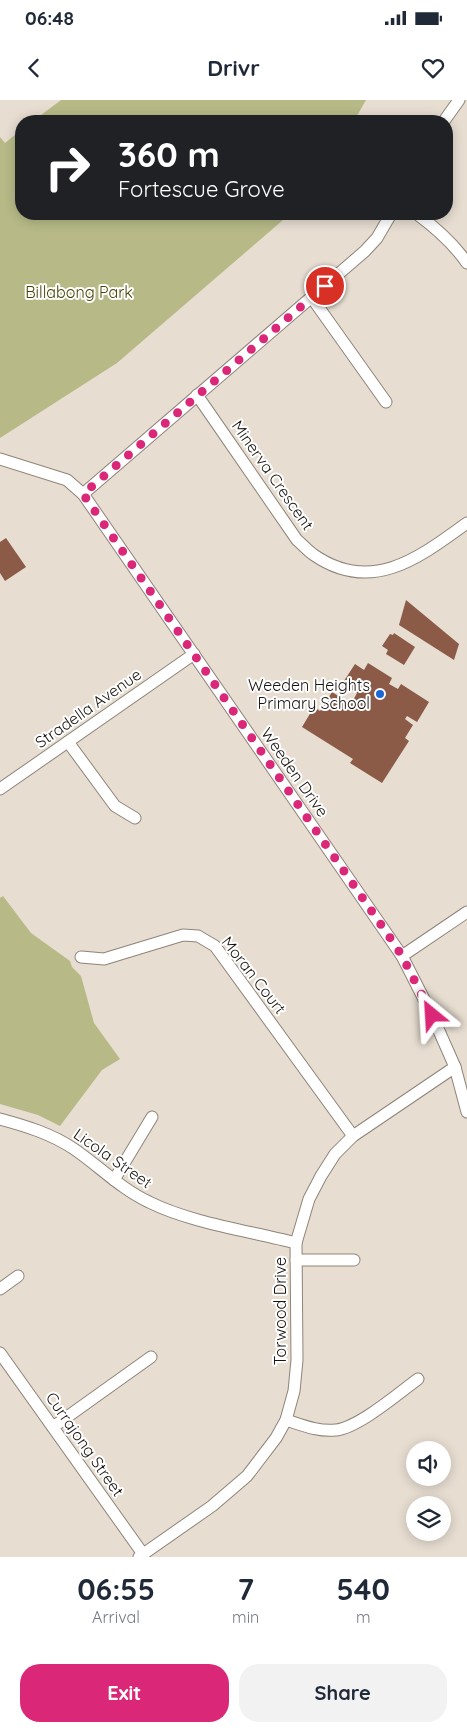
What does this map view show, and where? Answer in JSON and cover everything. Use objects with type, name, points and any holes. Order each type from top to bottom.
[{"type":"street","points":[[448,115],[459,100]]},
{"type":"street","points":[[83,494],[366,251],[377,238],[388,220]]},
{"type":"street","points":[[426,220],[458,249],[467,263]]},
{"type":"street","points":[[312,298],[386,402]]},
{"type":"street","name":"Minerva Crescent","points":[[197,395],[297,540],[314,555],[335,566],[350,571],[371,573],[405,564],[429,550],[467,523]]},
{"type":"street","name":"Weeden Drive","points":[[0,459],[67,480],[83,494],[402,956],[432,1015],[454,1067],[467,1112]]},
{"type":"street","name":"Stradella Avenue","points":[[0,789],[194,654]]},
{"type":"street","points":[[68,742],[115,806],[135,818]]},
{"type":"street","points":[[402,956],[467,912]]},
{"type":"street","name":"Moran Court","points":[[81,957],[104,959],[183,935],[198,936],[215,946],[353,1136]]},
{"type":"street","name":"Torwood Drive","points":[[141,1556],[212,1506],[247,1476],[276,1438],[286,1420],[294,1391],[297,1360],[296,1242],[309,1199],[335,1154],[353,1136],[454,1067]]},
{"type":"street","points":[[114,1180],[152,1117]]},
{"type":"street","name":"Licola Street","points":[[0,1119],[49,1135],[73,1148],[114,1180],[149,1202],[181,1215],[296,1242]]},
{"type":"street","points":[[296,1260],[354,1260]]},
{"type":"street","points":[[0,1289],[18,1276]]},
{"type":"street","name":"Currajong Street","points":[[0,1353],[141,1556]]},
{"type":"street","points":[[53,1427],[151,1357]]},
{"type":"street","points":[[286,1420],[313,1429],[337,1430],[356,1423],[418,1379]]},
{"type":"green space","points":[[61,100],[366,100],[357,115],[41,115]]},
{"type":"green space","name":"Billabong Park","points":[[15,135],[15,220],[283,220],[117,363],[0,438],[0,137],[5,143]]},
{"type":"green space","points":[[3,896],[31,933],[70,961],[72,967],[81,976],[94,1023],[120,1059],[102,1070],[60,1126],[38,1115],[0,1104],[0,898]]},
{"type":"building","points":[[6,538],[26,567],[5,581],[0,573],[0,542]]},
{"type":"building","points":[[406,600],[459,644],[454,660],[399,625]]},
{"type":"building","points":[[394,633],[415,647],[404,665],[386,654],[388,650],[382,646],[390,634],[393,635]]},
{"type":"building","points":[[368,663],[392,678],[389,684],[398,689],[401,684],[429,702],[417,722],[407,716],[405,719],[413,725],[405,738],[409,741],[382,783],[350,763],[353,759],[302,727],[314,707],[320,711],[332,692],[351,704],[357,693],[342,684],[355,664],[364,670]]},
{"type":"place","name":"Weeden Heights Primary School","points":[[380,694]]},
{"type":"route","points":[[325,286],[83,494],[393,942],[432,1015]]}]
